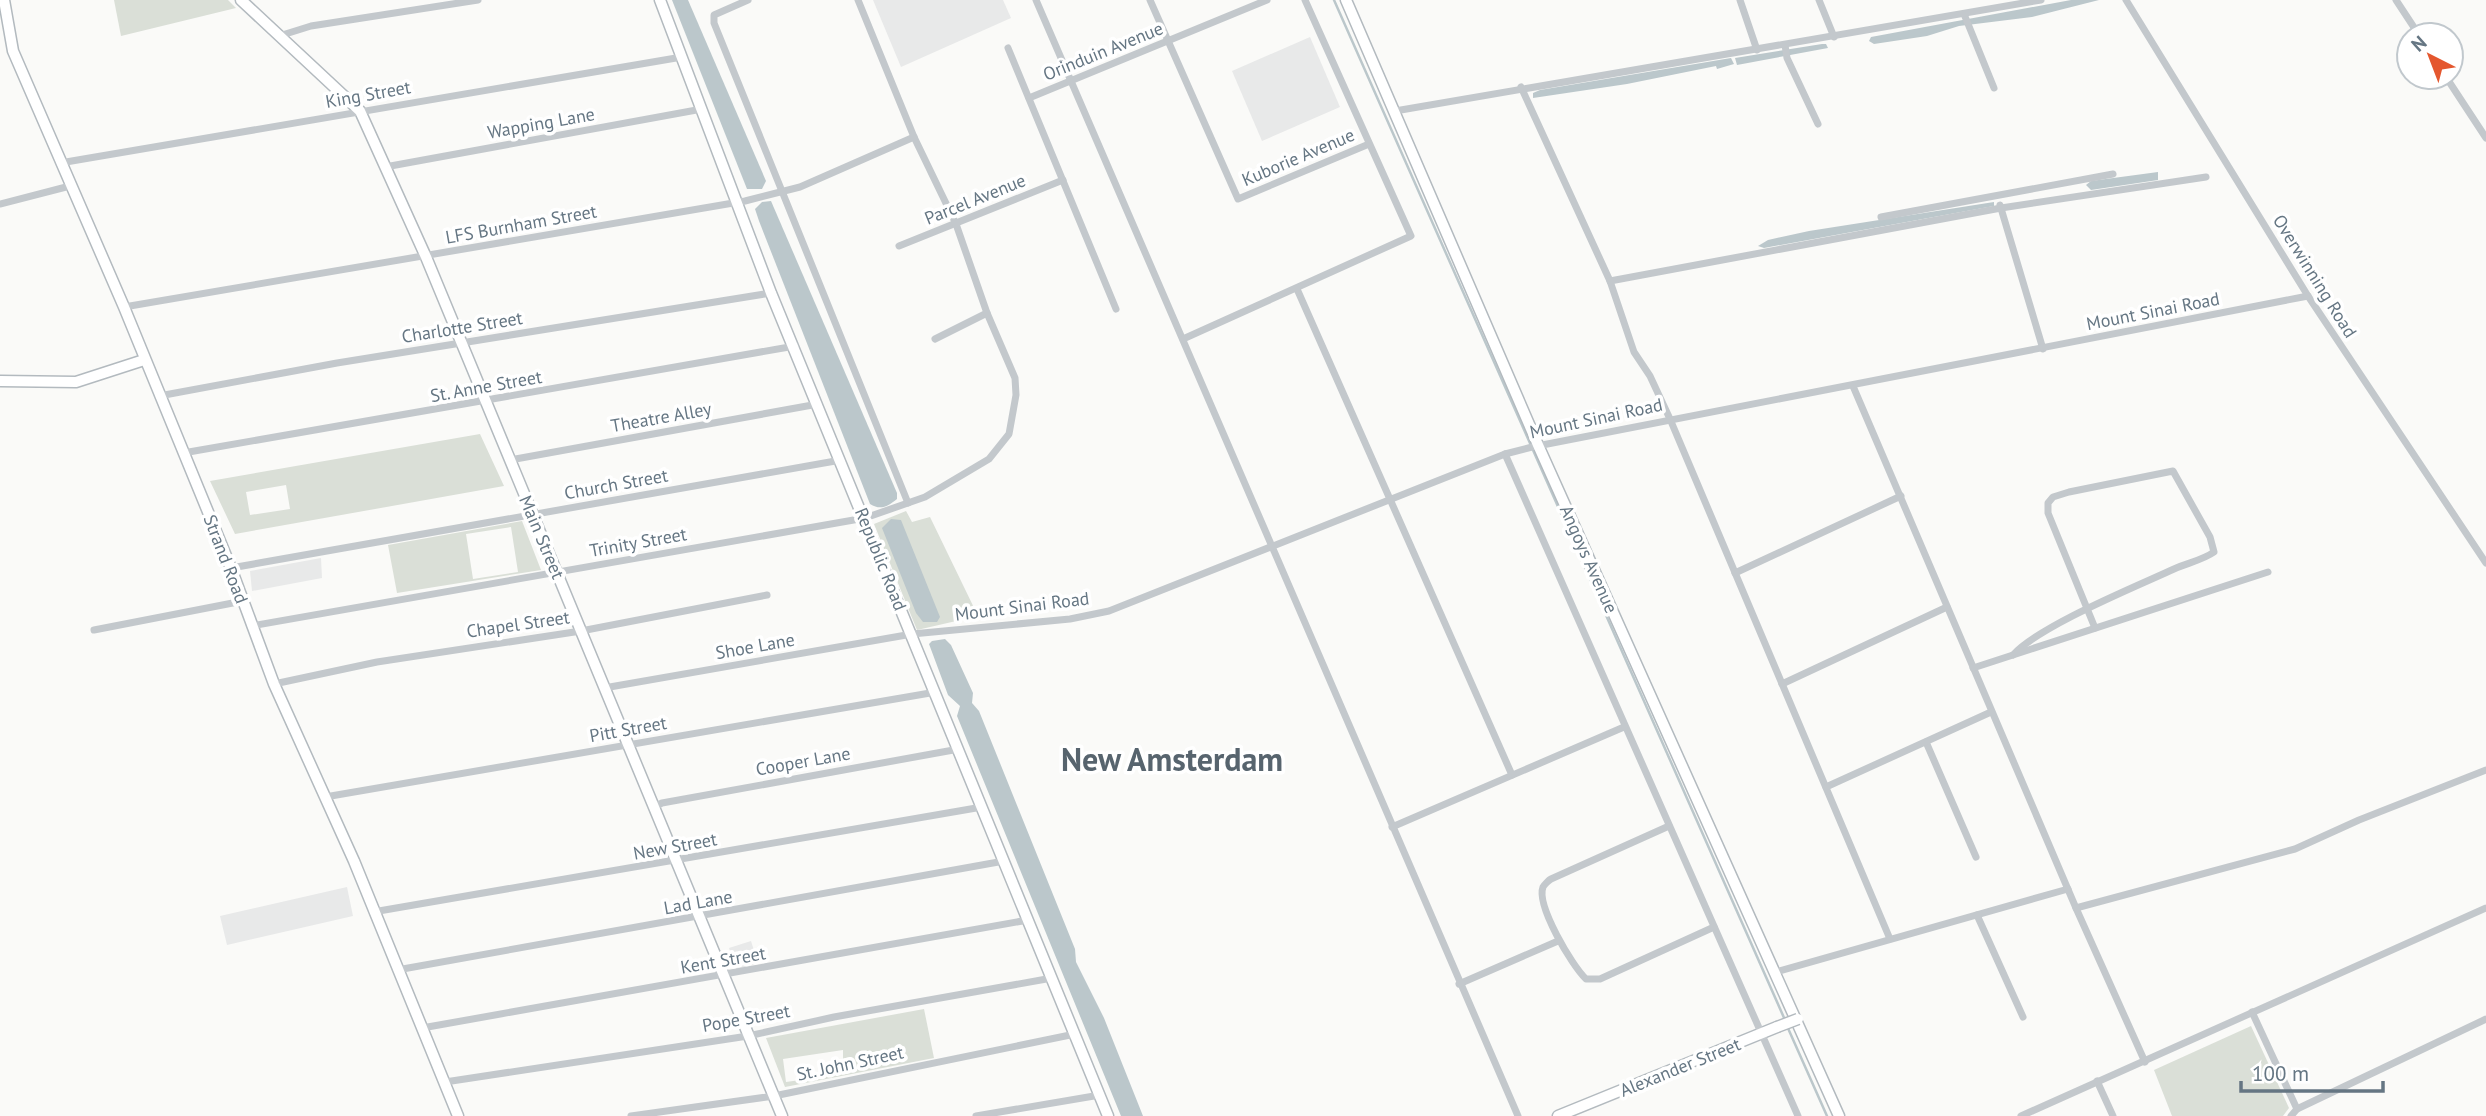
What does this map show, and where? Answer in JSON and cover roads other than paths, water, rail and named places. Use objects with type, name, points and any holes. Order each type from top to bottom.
[{"type":"street","name":"Strand Road","points":[[4,0],[13,51],[124,307],[231,568],[274,684],[354,861],[458,1116]]},
{"type":"street","name":"Main Street","points":[[241,0],[360,111],[426,257],[782,1116]]},
{"type":"street","points":[[279,36],[311,26],[478,0]]},
{"type":"street","name":"Republic Road","points":[[660,0],[771,293],[1108,1116]]},
{"type":"street","points":[[748,0],[714,15],[714,23],[780,192],[908,503]]},
{"type":"street","name":"Trinity Street","points":[[251,626],[865,518],[953,483],[989,459],[1009,434],[1014,417],[1015,378],[988,313],[956,223],[914,137],[858,0]]},
{"type":"street","points":[[1036,0],[1518,1116]]},
{"type":"street","points":[[1150,0],[1169,42]]},
{"type":"street","name":"Orinduin Avenue","points":[[1029,99],[1267,0]]},
{"type":"street","points":[[1183,339],[1411,236],[1305,0]]},
{"type":"street","name":"Angoys Avenue","points":[[1346,0],[1535,446],[1776,972],[1839,1116]]},
{"type":"street","points":[[1740,0],[1757,50]]},
{"type":"street","points":[[1819,0],[1834,37]]},
{"type":"street","points":[[1395,111],[1521,87],[1785,47],[2041,0]]},
{"type":"street","name":"Overwinning Road","points":[[2126,0],[2308,296],[2486,563]]},
{"type":"street","points":[[2396,0],[2409,21]]},
{"type":"street","points":[[1964,14],[1994,88]]},
{"type":"street","name":"Kuborie Avenue","points":[[1169,42],[1238,199],[1369,144]]},
{"type":"street","points":[[1785,47],[1787,58],[1818,124]]},
{"type":"street","points":[[1008,48],[1116,309]]},
{"type":"street","name":"King Street","points":[[60,163],[682,57]]},
{"type":"street","points":[[1521,87],[1610,281],[1634,352],[1650,376],[1670,419],[1890,939]]},
{"type":"street","points":[[2455,91],[2486,138]]},
{"type":"street","name":"Wapping Lane","points":[[385,167],[702,109]]},
{"type":"street","name":"LFS Burnham Street","points":[[124,307],[426,257],[780,192],[914,137]]},
{"type":"street","points":[[1881,217],[2113,174]]},
{"type":"street","points":[[1610,281],[2001,208],[2206,177]]},
{"type":"street","name":"Parcel Avenue","points":[[899,246],[1063,180]]},
{"type":"street","points":[[0,204],[70,187]]},
{"type":"street","points":[[1998,196],[2042,349]]},
{"type":"street","points":[[1297,289],[1512,775]]},
{"type":"street","name":"Charlotte Street","points":[[159,396],[771,293]]},
{"type":"street","name":"Mount Sinai Road","points":[[912,634],[1070,619],[1109,611],[1505,454],[1535,446],[2308,296]]},
{"type":"street","points":[[935,339],[988,313]]},
{"type":"street","name":"St. Anne Street","points":[[183,453],[486,403],[794,346]]},
{"type":"street","points":[[0,381],[76,382],[144,360]]},
{"type":"street","points":[[1853,386],[2076,908],[2145,1062]]},
{"type":"street","name":"Theatre Alley","points":[[510,460],[818,404]]},
{"type":"street","points":[[1505,454],[1624,727],[1763,1033],[1797,1116]]},
{"type":"street","name":"Church Street","points":[[231,568],[841,460]]},
{"type":"street","points":[[2014,654],[2025,642],[2088,611],[2214,552],[2210,537],[2173,471],[2070,492],[2053,497],[2048,503],[2048,513],[2088,611],[2095,628]]},
{"type":"street","points":[[1735,573],[1900,496]]},
{"type":"street","points":[[1973,668],[2268,572]]},
{"type":"street","name":"Chapel Street","points":[[274,684],[382,661],[580,631],[766,595]]},
{"type":"street","points":[[94,630],[243,601]]},
{"type":"street","points":[[1782,684],[1947,607]]},
{"type":"street","name":"Shoe Lane","points":[[604,688],[912,634]]},
{"type":"street","name":"Pitt Street","points":[[325,797],[936,692]]},
{"type":"street","points":[[1826,787],[1992,712]]},
{"type":"street","points":[[1392,827],[1624,727]]},
{"type":"street","points":[[1926,742],[1976,857]]},
{"type":"street","name":"Cooper Lane","points":[[654,807],[663,803],[959,749]]},
{"type":"street","points":[[2076,908],[2295,849],[2486,770]]},
{"type":"street","name":"New Street","points":[[373,912],[677,862],[982,807]]},
{"type":"street","points":[[1669,826],[1551,879],[1543,886],[1542,894],[1559,941],[1577,970],[1586,979],[1600,979],[1714,927]]},
{"type":"street","name":"Lad Lane","points":[[397,970],[700,918],[1004,861]]},
{"type":"street","points":[[1776,972],[2068,889]]},
{"type":"street","points":[[2021,1116],[2486,908]]},
{"type":"street","points":[[1977,915],[2023,1017]]},
{"type":"street","name":"Kent Street","points":[[422,1028],[1028,920]]},
{"type":"street","points":[[1459,984],[1559,941]]},
{"type":"street","name":"Pope Street","points":[[445,1082],[748,1036],[834,1017],[1052,978]]},
{"type":"street","points":[[2252,1012],[2297,1109]]},
{"type":"street","points":[[2291,1116],[2297,1109],[2486,1019]]},
{"type":"street","name":"Alexander Street","points":[[1558,1116],[1796,1021]]},
{"type":"street","name":"St. John Street","points":[[631,1116],[774,1096],[1075,1034]]},
{"type":"street","points":[[2097,1081],[2113,1116]]},
{"type":"street","points":[[976,1116],[1100,1094]]},
{"type":"waterway","points":[[1334,0],[1785,1020]]},
{"type":"waterway","points":[[1787,1026],[1827,1116]]},
{"type":"district","name":"New Amsterdam","points":[[1172,759]]}]
